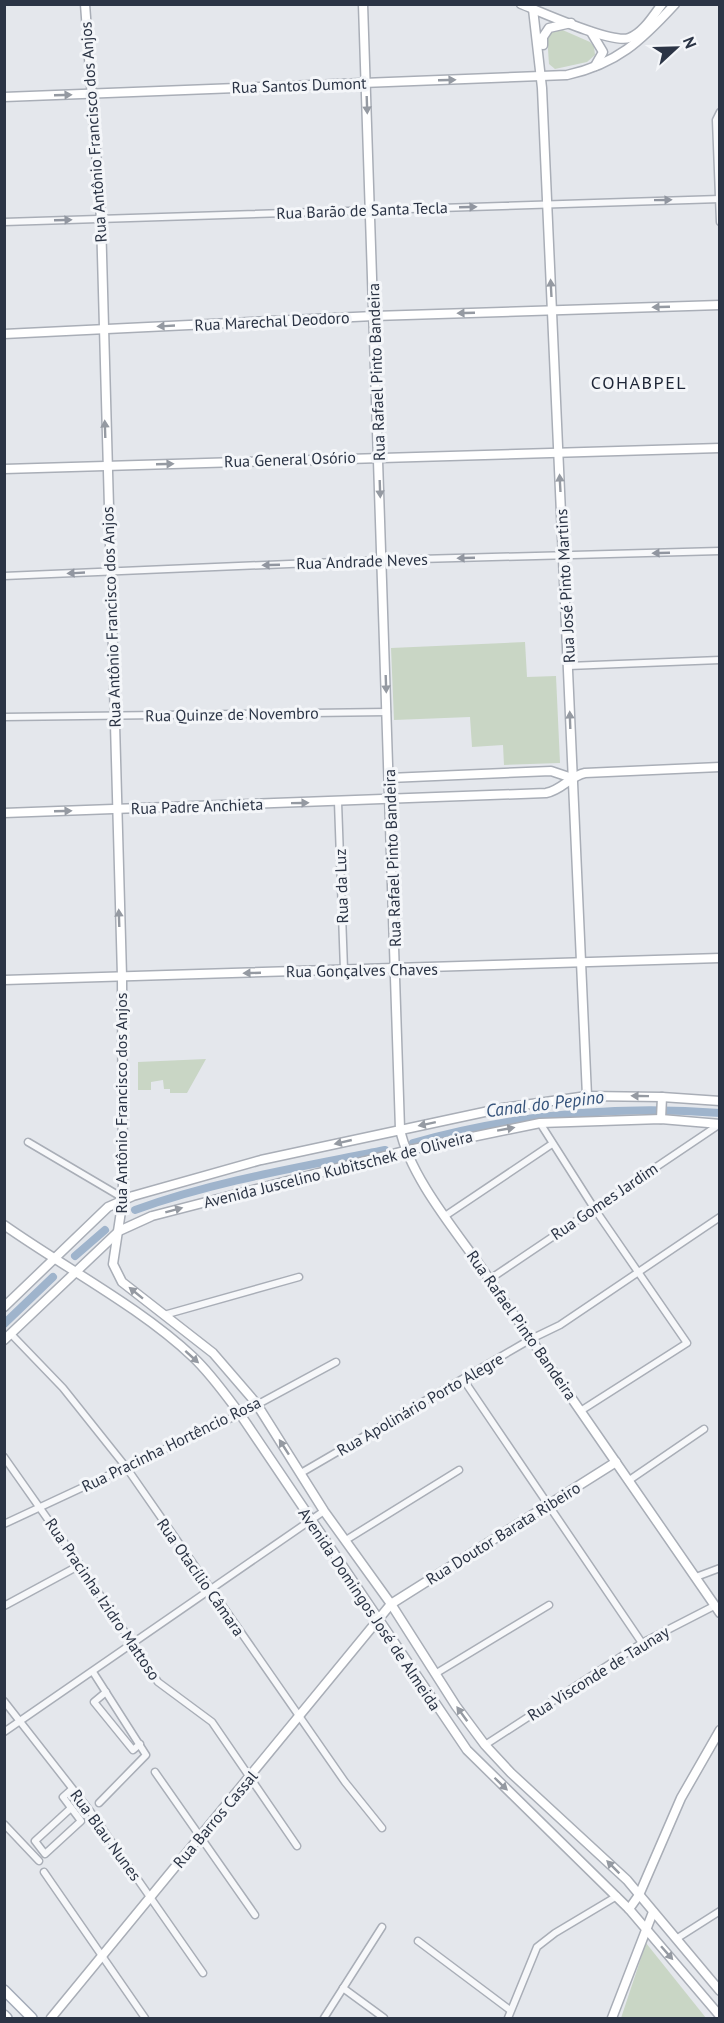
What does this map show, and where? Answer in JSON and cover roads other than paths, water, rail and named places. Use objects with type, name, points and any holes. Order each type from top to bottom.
[{"type":"main road","points":[[4,1990],[32,2019]]},
{"type":"street","name":"Rua Antônio Francisco dos Anjos","points":[[85,4],[101,219],[102,329],[122,976],[123,1198],[119,1230]]},
{"type":"street","name":"Rua Rafael Pinto Bandeira","points":[[363,4],[400,1129],[404,1151],[445,1216],[582,1410],[717,1610]]},
{"type":"street","points":[[521,4],[591,32],[621,39],[628,38],[645,26],[662,4]]},
{"type":"street","name":"Rua Santos Dumont","points":[[4,97],[554,76],[593,69],[628,51],[675,4]]},
{"type":"street","name":"Rua José Pinto Martins","points":[[533,9],[542,76],[588,1096]]},
{"type":"street","points":[[542,88],[554,76],[543,63],[543,37],[549,28],[573,23]]},
{"type":"street","points":[[591,32],[603,52],[593,69]]},
{"type":"street","points":[[720,111],[716,120],[720,222]]},
{"type":"street","name":"Rua Barão de Santa Tecla","points":[[4,222],[719,199]]},
{"type":"street","name":"Rua Marechal Deodoro","points":[[4,334],[374,316],[720,305]]},
{"type":"street","name":"Rua General Osório","points":[[4,469],[378,456],[720,448]]},
{"type":"street","name":"Rua Andrade Neves","points":[[4,576],[383,560],[720,551]]},
{"type":"street","points":[[568,666],[720,660]]},
{"type":"street","name":"Rua Quinze de Novembro","points":[[4,717],[387,712]]},
{"type":"street","points":[[552,792],[564,786],[572,778],[585,773],[720,767]]},
{"type":"street","points":[[389,778],[551,771],[572,778]]},
{"type":"street","points":[[551,771],[558,783],[552,792]]},
{"type":"street","name":"Rua Padre Anchieta","points":[[4,813],[552,792]]},
{"type":"street","name":"Rua da Luz","points":[[338,802],[344,970]]},
{"type":"street","name":"Rua Gonçalves Chaves","points":[[4,980],[395,970],[720,958]]},
{"type":"street","name":"Avenida Juscelino Kubitschek de Oliveira","points":[[4,1307],[108,1207],[123,1198],[261,1160],[503,1108],[588,1096],[720,1101]]},
{"type":"street","points":[[661,1117],[662,1099]]},
{"type":"street","name":"Avenida Juscelino Kubitschek de Oliveira","points":[[8,1337],[77,1274],[119,1230],[152,1215],[404,1151],[540,1123],[661,1117],[720,1124]]},
{"type":"street","points":[[540,1123],[594,1208],[687,1342],[582,1410]]},
{"type":"street","name":"Rua Gomes Jardim","points":[[490,1279],[720,1124]]},
{"type":"street","points":[[28,1142],[108,1192],[123,1198]]},
{"type":"street","points":[[445,1216],[552,1144]]},
{"type":"street","name":"Rua Apolinário Porto Alegre","points":[[301,1473],[531,1339],[560,1325],[720,1217]]},
{"type":"street","name":"Avenida Domingos José de Almeida","points":[[4,1225],[154,1326],[192,1356],[212,1377],[240,1414],[466,1750],[629,1909],[720,2016]]},
{"type":"street","name":"Avenida Domingos José de Almeida","points":[[119,1230],[113,1264],[122,1282],[213,1353],[256,1403],[324,1510],[391,1604],[435,1674],[485,1745],[511,1773],[594,1848],[639,1895],[720,1991]]},
{"type":"street","points":[[164,1315],[299,1277]]},
{"type":"street","name":"Rua Otacílio Câmara","points":[[8,1337],[63,1388],[126,1467],[358,1801],[382,1828]]},
{"type":"street","name":"Rua Pracinha Hortêncio Rosa","points":[[4,1524],[240,1414],[256,1403],[336,1362]]},
{"type":"street","points":[[463,1379],[642,1643]]},
{"type":"street","points":[[628,1481],[704,1429]]},
{"type":"street","name":"Rua Pracinha Izidro Mattoso","points":[[4,1457],[158,1682],[212,1722],[297,1846]]},
{"type":"street","name":"Rua Doutor Barata Ribeiro","points":[[391,1604],[616,1462]]},
{"type":"street","points":[[346,1540],[459,1470]]},
{"type":"street","points":[[4,1732],[324,1510]]},
{"type":"street","points":[[4,1606],[80,1565]]},
{"type":"street","points":[[696,1577],[720,1568]]},
{"type":"street","name":"Rua Barros Cassal","points":[[51,2019],[101,1955],[391,1604]]},
{"type":"street","points":[[435,1674],[549,1605]]},
{"type":"street","name":"Rua Visconde de Taunay","points":[[485,1745],[642,1643],[717,1610]]},
{"type":"street","points":[[93,1671],[147,1755],[99,1803]]},
{"type":"street","points":[[105,1692],[94,1702],[133,1750],[140,1744]]},
{"type":"street","name":"Rua Blau Nunes","points":[[4,1701],[72,1789],[203,1973]]},
{"type":"street","points":[[629,1909],[639,1895],[681,1798],[720,1730]]},
{"type":"street","points":[[155,1772],[255,1915]]},
{"type":"street","points":[[71,1808],[35,1841],[45,1854],[81,1821],[63,1797],[72,1789]]},
{"type":"street","points":[[4,1824],[39,1861]]},
{"type":"street","points":[[44,1872],[145,2019]]},
{"type":"street","points":[[507,2019],[537,1947],[555,1933],[616,1896]]},
{"type":"street","points":[[676,1938],[720,1911]]},
{"type":"street","points":[[612,2019],[653,1912]]},
{"type":"street","points":[[324,2019],[382,1927]]},
{"type":"street","points":[[418,1941],[510,2010]]},
{"type":"street","points":[[343,1988],[384,2019]]},
{"type":"waterway","name":"Canal do Pepino","points":[[413,1143],[489,1125],[565,1114],[642,1110],[720,1113]]},
{"type":"waterway","name":"Canal do Pepino","points":[[135,1210],[227,1183],[385,1150]]},
{"type":"waterway","name":"Canal do Pepino","points":[[75,1256],[105,1230]]},
{"type":"waterway","name":"Canal do Pepino","points":[[4,1324],[53,1277]]},
{"type":"district","name":"COHABPEL","points":[[639,383]]}]
